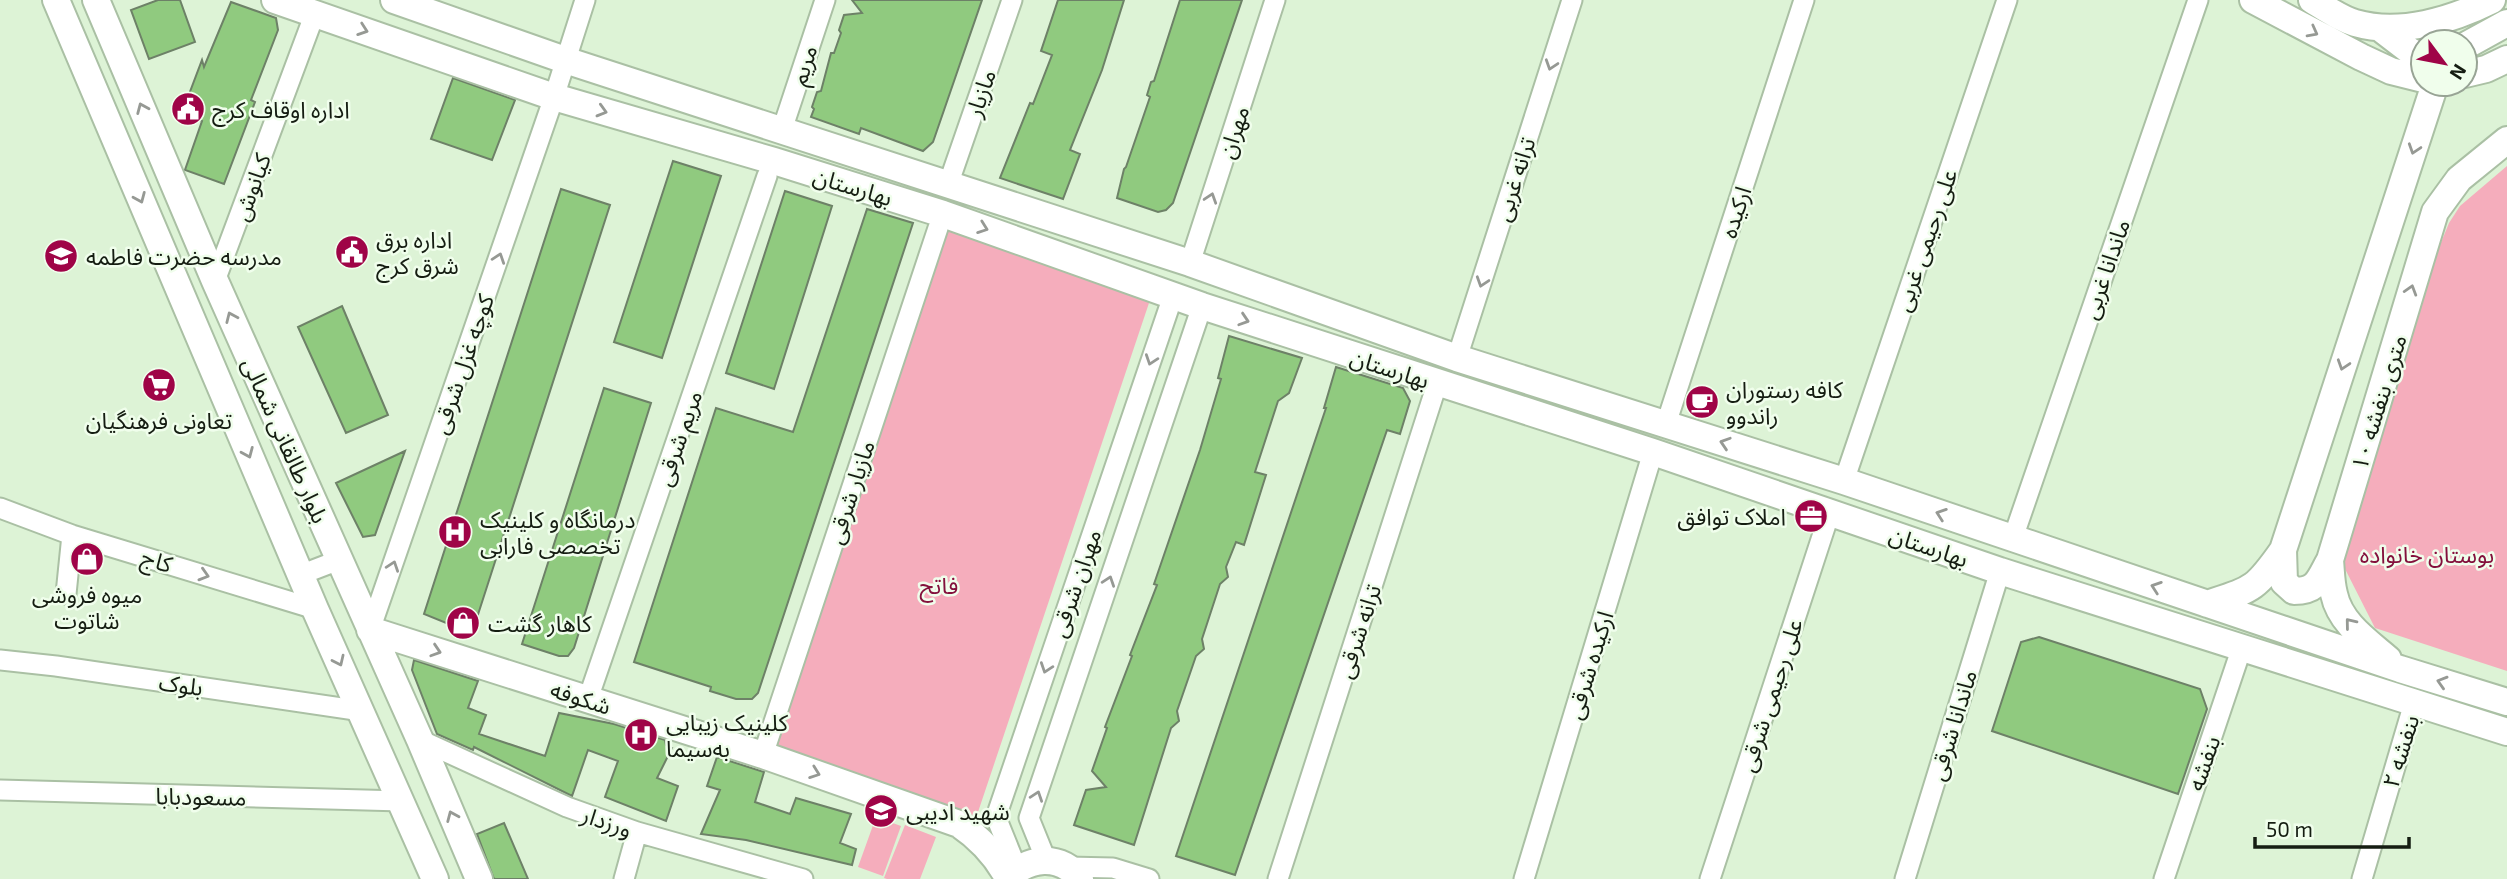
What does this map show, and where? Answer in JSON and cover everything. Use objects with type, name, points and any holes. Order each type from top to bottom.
[{"type":"main road","name":"بلوار طالقانی شمالی","points":[[56,0],[315,610],[435,879]]},
{"type":"main road","name":"بهارستان","points":[[275,0],[554,97],[943,214],[1202,306],[1653,452],[2000,571],[2507,732]]},
{"type":"main road","name":"بهارستان","points":[[394,0],[565,60],[1190,263],[1457,358],[1844,481],[2400,669],[2507,702]]},
{"type":"main road","points":[[2253,0],[2361,58],[2409,76]]},
{"type":"main road","points":[[2312,0],[2353,23],[2380,28],[2400,28],[2468,12],[2492,0]]},
{"type":"main road","name":"بلوار طالقانی شمالی","points":[[100,6],[215,281],[420,740],[479,879]]},
{"type":"main road","points":[[2458,28],[2468,12]]},
{"type":"main road","points":[[2479,38],[2507,23]]},
{"type":"main road","points":[[2380,28],[2409,50]]},
{"type":"main road","points":[[2479,71],[2507,60]]},
{"type":"main road","name":"۱۰ متری بنفشه","points":[[2207,604],[2247,591],[2261,581],[2283,550],[2430,98]]},
{"type":"main road","name":"۱۰ متری بنفشه","points":[[2400,669],[2356,631],[2342,613],[2334,595],[2330,560],[2435,212],[2459,179],[2507,140]]},
{"type":"main road","points":[[2283,550],[2284,582],[2294,591],[2308,591],[2315,586],[2330,560]]},
{"type":"main road","name":"شکوفه","points":[[370,631],[763,755],[959,824],[981,840],[1011,875]]},
{"type":"main road","points":[[1011,875],[1026,864],[1065,869]]},
{"type":"street","name":"کوچه غزل شرقی","points":[[370,631],[585,0]]},
{"type":"street","name":"مریم","points":[[782,130],[825,0]]},
{"type":"street","name":"مازیار","points":[[948,185],[1012,0]]},
{"type":"street","name":"مهران","points":[[1190,263],[1275,0]]},
{"type":"street","name":"ترانه غربی","points":[[1457,358],[1572,0]]},
{"type":"street","name":"ارکیده","points":[[1666,424],[1804,0]]},
{"type":"street","name":"علی رحیمی غربی","points":[[1844,481],[2007,0]]},
{"type":"street","name":"ماندانا غربی","points":[[2013,538],[2198,0]]},
{"type":"street","name":"کیانوش","points":[[215,281],[315,13]]},
{"type":"street","name":"مریم شرقی","points":[[588,699],[767,176]]},
{"type":"street","name":"مازیار شرقی","points":[[763,755],[938,228]]},
{"type":"street","name":"مهران شرقی","points":[[1011,875],[996,817],[1173,296]]},
{"type":"street","name":"مهران شرقی","points":[[1065,869],[1030,818],[1202,306]]},
{"type":"street","name":"ترانه شرقی","points":[[1278,879],[1437,384]]},
{"type":"street","name":"ارکیده شرقی","points":[[1524,879],[1653,452]]},
{"type":"street","name":"کاج","points":[[0,508],[72,535],[315,610]]},
{"type":"street","name":"علی رحیمی شرقی","points":[[1710,879],[1830,512]]},
{"type":"street","points":[[66,594],[72,535]]},
{"type":"street","points":[[300,575],[340,560]]},
{"type":"street","name":"ماندانا شرقی","points":[[1905,879],[2000,571]]},
{"type":"street","name":"بنفشه","points":[[2164,879],[2242,647]]},
{"type":"street","name":"بلوک","points":[[0,660],[362,711]]},
{"type":"street","name":"بنفشه ۲","points":[[2362,879],[2414,703]]},
{"type":"street","name":"ورزدار","points":[[420,740],[567,807],[637,832],[803,879]]},
{"type":"street","name":"مسعودبابا","points":[[0,790],[402,801]]},
{"type":"street","points":[[624,879],[637,832]]},
{"type":"street","points":[[1065,869],[1113,868],[1149,879]]},
{"type":"green space","name":"بوستان خانواده","points":[[2507,166],[2507,671],[2375,628],[2341,561],[2429,272],[2449,223],[2460,206]]},
{"type":"green space","name":"فاتح","points":[[947,225],[1150,300],[976,818],[767,752]]},
{"type":"green space","points":[[876,817],[901,826],[883,876],[858,867]]},
{"type":"green space","points":[[905,825],[936,837],[920,879],[884,878]]},
{"type":"building","points":[[158,0],[180,0],[195,42],[149,59],[131,10]]},
{"type":"building","points":[[852,0],[982,0],[933,142],[923,151],[861,128],[859,134],[811,117],[817,92],[821,91],[831,53],[834,53],[841,33],[839,30],[844,15],[862,13]]},
{"type":"building","points":[[1058,0],[1124,0],[1102,70],[1070,150],[1080,154],[1063,199],[1000,178],[1052,55],[1041,51]]},
{"type":"building","points":[[1180,0],[1242,0],[1173,203],[1166,210],[1158,212],[1117,198],[1124,169],[1150,97],[1147,95],[1151,82],[1154,81]]},
{"type":"building","points":[[231,2],[276,18],[278,30],[251,100],[255,102],[224,184],[185,170],[202,121],[182,113],[202,60],[204,67]]},
{"type":"building","points":[[453,78],[515,100],[492,160],[431,139]]},
{"type":"building","points":[[673,161],[721,176],[662,358],[614,342]]},
{"type":"building","points":[[561,189],[610,205],[473,630],[461,629],[424,614]]},
{"type":"building","points":[[785,191],[832,206],[774,389],[726,373]]},
{"type":"building","points":[[867,209],[913,223],[758,693],[752,699],[736,699],[710,691],[711,687],[634,662],[716,408],[793,432]]},
{"type":"building","points":[[342,306],[388,415],[346,433],[298,327]]},
{"type":"building","points":[[1229,336],[1302,358],[1289,393],[1278,401],[1255,472],[1266,475],[1244,545],[1236,542],[1226,567],[1228,577],[1220,584],[1202,639],[1204,649],[1196,656],[1177,711],[1179,721],[1171,728],[1134,845],[1074,825],[1086,790],[1106,787],[1092,771],[1107,728],[1105,727],[1132,656],[1130,655],[1157,585],[1154,584],[1200,450],[1221,379],[1218,378]]},
{"type":"building","points":[[1336,367],[1403,388],[1410,401],[1400,434],[1387,430],[1235,875],[1176,856],[1326,408]]},
{"type":"building","points":[[604,388],[651,403],[574,648],[568,656],[559,656],[522,644]]},
{"type":"building","points":[[405,451],[375,535],[363,537],[336,483]]},
{"type":"building","points":[[2039,637],[2200,689],[2207,709],[2178,794],[1992,731],[2021,642]]},
{"type":"building","points":[[414,660],[478,681],[468,708],[486,715],[479,734],[545,756],[559,713],[614,724],[665,740],[666,745],[672,748],[657,778],[678,786],[666,821],[605,797],[618,761],[588,750],[572,796],[474,747],[473,750],[437,734],[412,670]]},
{"type":"building","points":[[717,757],[764,772],[755,802],[790,814],[796,798],[851,814],[840,843],[856,849],[852,865],[746,840],[701,834],[720,790],[707,786]]},
{"type":"building","points":[[504,823],[528,879],[494,879],[477,834]]},
{"type":"place","name":"اداره اوقاف کرج","points":[[188,109]]},
{"type":"place","name":"اداره برق شرق کرج","points":[[352,252]]},
{"type":"place","name":"مدرسه حضرت فاطمه","points":[[61,256]]},
{"type":"place","name":"تعاونی فرهنگیان","points":[[159,385]]},
{"type":"place","name":"کافه رستوران راندوو","points":[[1702,402]]},
{"type":"place","name":"املاک توافق","points":[[1811,516]]},
{"type":"place","name":"درمانگاه و کلینیک تخصصی فارابی","points":[[455,532]]},
{"type":"place","name":"میوه فروشی شاتوت","points":[[87,559]]},
{"type":"place","name":"کاهار گشت","points":[[463,623]]},
{"type":"place","name":"کلینیک زیبایی به‌سیما","points":[[641,735]]},
{"type":"place","name":"شهید ادیبی","points":[[881,811]]}]
